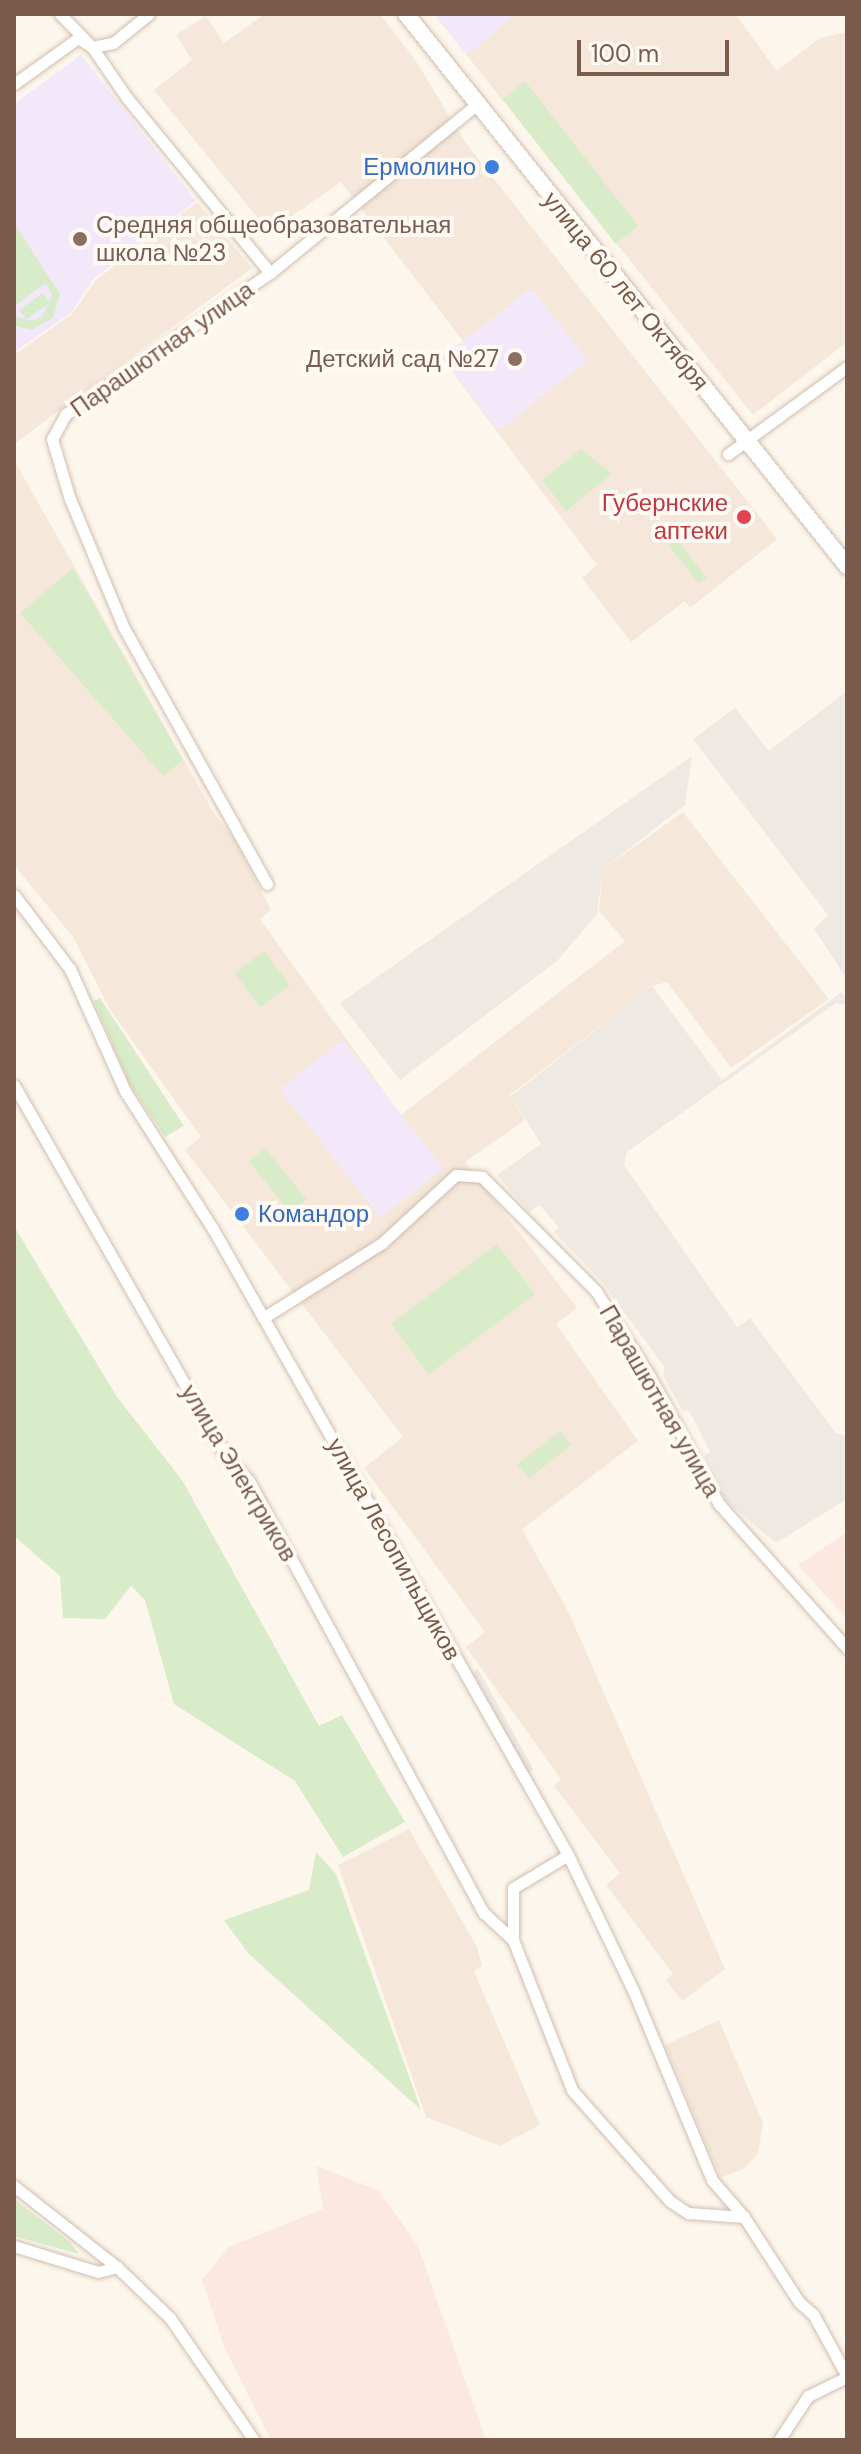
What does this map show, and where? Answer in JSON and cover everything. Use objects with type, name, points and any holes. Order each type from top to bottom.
[{"type":"main road","name":"улица 60 лет Октября","points":[[406,14],[847,566]]},
{"type":"street","points":[[60,14],[78,38],[92,47],[270,273]]},
{"type":"street","points":[[92,47],[113,43],[149,14]]},
{"type":"street","points":[[14,84],[78,38]]},
{"type":"street","name":"Парашютная улица","points":[[267,884],[123,626],[52,439],[66,414],[270,273],[477,104]]},
{"type":"street","points":[[728,454],[847,367]]},
{"type":"street","name":"улица Лесопильщиков","points":[[14,895],[70,969],[125,1091],[263,1318],[568,1855],[633,1990],[712,2180],[744,2217],[799,2302],[813,2314],[847,2377]]},
{"type":"street","name":"улица Электриков","points":[[14,1085],[223,1452],[249,1481],[484,1913],[513,1940]]},
{"type":"street","name":"Парашютная улица","points":[[263,1318],[382,1243],[459,1173],[482,1177],[499,1190],[596,1291],[664,1400],[719,1504],[847,1648]]},
{"type":"street","points":[[568,1855],[513,1888],[513,1940],[580,2103],[688,2213],[744,2217]]},
{"type":"street","points":[[14,2186],[117,2267],[170,2318],[254,2440]]},
{"type":"street","points":[[14,2246],[98,2272],[117,2267]]},
{"type":"street","points":[[779,2440],[808,2396],[847,2377]]},
{"type":"shaded area","points":[[265,14],[380,14],[416,61],[465,142],[777,539],[690,608],[685,601],[631,642],[582,578],[597,565],[442,358],[463,341],[341,182],[269,232],[154,90],[192,60],[176,35],[206,16],[224,43]]},
{"type":"shaded area","points":[[434,14],[735,14],[777,71],[820,38],[847,32],[847,342],[753,415]]},
{"type":"shaded area","points":[[434,14],[516,14],[467,55]]},
{"type":"shaded area","name":"Средняя общеобразовательная школа №23","points":[[81,55],[196,201],[94,278],[71,313],[14,352],[14,104]]},
{"type":"shaded area","points":[[197,202],[252,268],[14,444],[14,355],[72,314],[96,280]]},
{"type":"shaded area","name":"Детский сад №27","points":[[531,288],[588,360],[499,430],[442,358]]},
{"type":"shaded area","points":[[14,460],[215,815],[235,840],[271,910],[260,919],[401,1115],[625,941],[599,911],[603,869],[683,812],[829,999],[731,1068],[667,982],[652,986],[510,1095],[525,1120],[465,1162],[577,1308],[556,1324],[638,1441],[522,1529],[569,1613],[725,1969],[682,2001],[666,1980],[673,1974],[606,1885],[620,1873],[554,1786],[561,1779],[466,1647],[485,1632],[364,1468],[403,1437],[185,1150],[201,1137],[111,1011],[73,937],[14,865]]},
{"type":"shaded area","points":[[847,691],[847,979],[814,929],[828,915],[693,739],[735,708],[769,751]]},
{"type":"shaded area","points":[[692,756],[685,805],[603,869],[597,914],[558,960],[400,1080],[340,1003]]},
{"type":"shaded area","points":[[652,986],[722,1080],[842,992],[847,999],[847,1005],[836,1003],[627,1152],[624,1165],[737,1327],[750,1318],[836,1433],[847,1437],[847,1499],[776,1543],[726,1501],[704,1456],[710,1452],[688,1410],[683,1412],[663,1375],[665,1368],[602,1282],[554,1232],[559,1228],[540,1205],[529,1212],[497,1175],[541,1144],[511,1096]]},
{"type":"shaded area","points":[[343,1040],[443,1168],[380,1218],[280,1089]]},
{"type":"shaded area","points":[[847,1532],[847,1619],[798,1565]]},
{"type":"shaded area","points":[[478,1669],[534,1770],[528,1773],[472,1672]]},
{"type":"shaded area","points":[[409,1829],[477,1947],[482,1966],[474,1971],[540,2125],[500,2146],[426,2117],[338,1865]]},
{"type":"shaded area","points":[[719,2020],[763,2123],[758,2154],[742,2170],[720,2177],[665,2045]]},
{"type":"shaded area","points":[[316,2166],[379,2191],[418,2246],[486,2440],[271,2440],[224,2347],[202,2280],[229,2247],[323,2209]]},
{"type":"green space","points":[[525,81],[638,226],[615,244],[502,99]]},
{"type":"green space","points":[[14,223],[60,294],[53,318],[32,330],[14,326],[14,316],[31,321],[42,317],[52,295],[46,283],[14,306]]},
{"type":"green space","points":[[43,293],[50,303],[26,319],[19,310]]},
{"type":"green space","points":[[581,449],[612,474],[566,511],[542,480]]},
{"type":"green space","points":[[675,537],[706,577],[699,583],[667,543]]},
{"type":"green space","points":[[73,568],[183,760],[163,776],[20,613]]},
{"type":"green space","points":[[264,951],[290,985],[260,1008],[234,973]]},
{"type":"green space","points":[[100,998],[184,1126],[165,1137],[129,1083],[94,1001]]},
{"type":"green space","points":[[265,1148],[307,1199],[290,1213],[249,1161]]},
{"type":"green space","points":[[14,1226],[117,1397],[182,1480],[319,1726],[342,1715],[405,1822],[343,1857],[295,1781],[174,1704],[145,1600],[131,1586],[105,1619],[63,1618],[60,1576],[14,1536]]},
{"type":"green space","points":[[497,1244],[535,1294],[429,1374],[391,1324]]},
{"type":"green space","points":[[560,1431],[571,1445],[529,1478],[517,1464]]},
{"type":"green space","points":[[316,1852],[336,1874],[421,2110],[248,1953],[224,1920],[309,1890]]},
{"type":"green space","points":[[14,2199],[70,2242],[79,2254],[14,2236]]},
{"type":"place","name":"Ермолино","points":[[492,167]]},
{"type":"place","name":"Средняя общеобразовательная школа №23","points":[[80,239]]},
{"type":"place","name":"Детский сад №27","points":[[515,359]]},
{"type":"place","name":"Губернские аптеки","points":[[744,517]]},
{"type":"place","name":"Командор","points":[[242,1214]]}]
